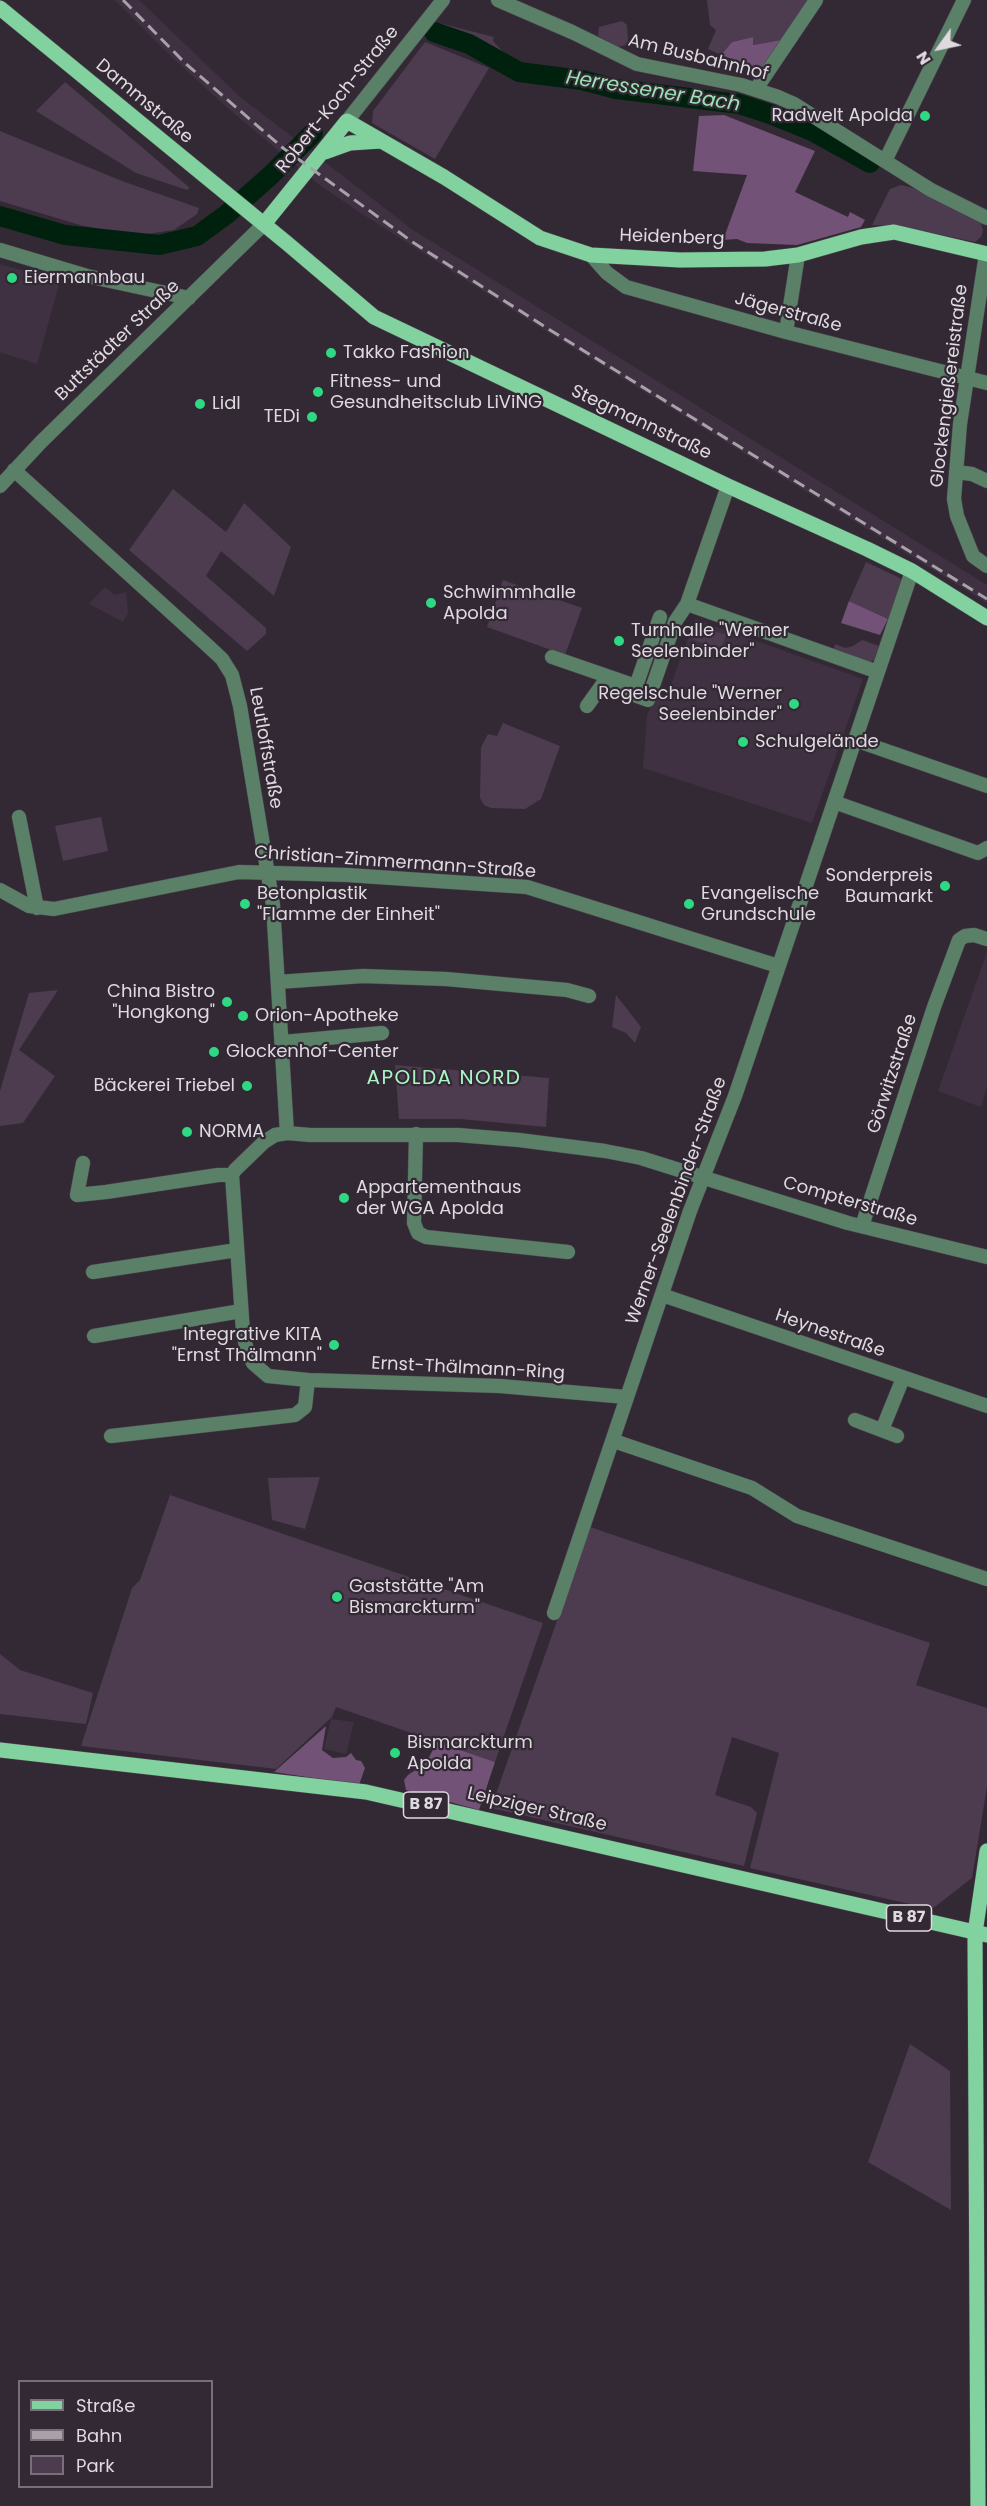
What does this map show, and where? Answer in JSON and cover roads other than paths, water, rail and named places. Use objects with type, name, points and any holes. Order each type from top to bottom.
[{"type":"main road","name":"Dammstraße","points":[[0,8],[264,224]]},
{"type":"main road","name":"Heidenberg","points":[[347,120],[444,177],[540,238],[591,255],[680,260],[765,259],[798,255],[861,237],[894,232],[987,254]]},
{"type":"main road","name":"Robert-Koch-Straße","points":[[264,224],[347,120]]},
{"type":"main road","points":[[320,155],[350,143],[381,141]]},
{"type":"main road","name":"Stegmannstraße","points":[[264,224],[374,317],[912,571],[987,618]]},
{"type":"main road","name":"Leipziger Straße","points":[[0,1750],[366,1792],[981,1934]]},
{"type":"main road","points":[[978,2506],[981,1934],[987,1851]]},
{"type":"street","name":"Robert-Koch-Straße","points":[[347,120],[443,0]]},
{"type":"street","name":"Am Busbahnhof","points":[[498,0],[572,32],[637,64],[756,89],[794,104],[885,161]]},
{"type":"street","points":[[756,89],[816,0]]},
{"type":"street","points":[[964,0],[885,161],[931,190],[987,218]]},
{"type":"street","name":"Buttstädter Straße","points":[[0,486],[264,224]]},
{"type":"street","points":[[0,250],[87,276],[189,298]]},
{"type":"street","name":"Glockengießereistraße","points":[[987,254],[966,378],[954,499],[957,516],[973,556],[987,566]]},
{"type":"street","name":"Jägerstraße","points":[[591,255],[607,273],[626,287],[786,332],[987,383]]},
{"type":"street","points":[[786,332],[798,255]]},
{"type":"street","name":"Leutloffstraße","points":[[14,470],[222,659],[232,675],[240,706],[273,905],[287,1133]]},
{"type":"street","points":[[956,472],[972,474],[987,481]]},
{"type":"street","points":[[552,657],[648,700],[675,622],[687,604],[728,486]]},
{"type":"street","name":"Werner-Seelenbinder-Straße","points":[[554,1613],[614,1441],[626,1397],[731,1106],[912,571]]},
{"type":"street","points":[[687,604],[878,672]]},
{"type":"street","points":[[606,680],[636,686],[660,617]]},
{"type":"street","points":[[588,706],[606,680]]},
{"type":"street","points":[[855,740],[987,786]]},
{"type":"street","points":[[834,802],[978,853],[987,848]]},
{"type":"street","points":[[19,817],[37,908]]},
{"type":"street","name":"Christian-Zimmermann-Straße","points":[[0,890],[17,902],[37,908],[54,909],[239,872],[527,887],[778,966]]},
{"type":"street","name":"Görwitzstraße","points":[[862,1226],[959,940],[965,936],[974,935],[987,939]]},
{"type":"street","points":[[278,982],[363,976],[449,979],[567,990],[589,996]]},
{"type":"street","points":[[282,1042],[382,1033]]},
{"type":"street","points":[[82,1163],[77,1195],[232,1175],[264,1142],[275,1135],[287,1133],[328,1136],[416,1134],[498,1139],[605,1151],[641,1158],[704,1176]]},
{"type":"street","points":[[416,1134],[414,1224],[418,1233],[426,1237],[568,1252]]},
{"type":"street","name":"Ernst-Thälmann-Ring","points":[[232,1175],[241,1311],[247,1351],[253,1363],[268,1376],[308,1380],[500,1386],[626,1397]]},
{"type":"street","name":"Compterstraße","points":[[704,1176],[848,1223],[987,1257]]},
{"type":"street","points":[[93,1272],[237,1250]]},
{"type":"street","name":"Heynestraße","points":[[662,1295],[987,1406]]},
{"type":"street","points":[[94,1336],[241,1311]]},
{"type":"street","points":[[882,1430],[903,1378]]},
{"type":"street","points":[[111,1436],[295,1415],[305,1407],[308,1380]]},
{"type":"street","points":[[855,1420],[897,1436]]},
{"type":"street","points":[[614,1441],[752,1488],[796,1516],[987,1579]]},
{"type":"waterway","name":"Herressener Bach","points":[[434,32],[469,44],[519,72],[582,80],[616,89],[739,104],[812,131],[870,163]]},
{"type":"waterway","name":"Herressener Bach","points":[[0,216],[65,235],[159,245],[197,236],[227,214],[271,175],[313,133]]},
{"type":"railway","points":[[123,0],[185,63],[283,148],[414,243],[550,330],[987,599]]},
{"type":"place","name":"Radwelt Apolda","points":[[925,116]]},
{"type":"place","name":"Eiermannbau","points":[[12,278]]},
{"type":"place","name":"Takko Fashion","points":[[331,353]]},
{"type":"place","name":"Fitness- und Gesundheitsclub LiViNG","points":[[318,392]]},
{"type":"place","name":"Lidl","points":[[200,404]]},
{"type":"place","name":"TEDi","points":[[312,417]]},
{"type":"place","name":"Schwimmhalle Apolda","points":[[431,603]]},
{"type":"place","name":"Turnhalle \"Werner Seelenbinder\"","points":[[619,641]]},
{"type":"place","name":"Regelschule \"Werner Seelenbinder\"","points":[[794,704]]},
{"type":"place","name":"Schulgelände","points":[[743,742]]},
{"type":"place","name":"Sonderpreis Baumarkt","points":[[945,886]]},
{"type":"place","name":"Betonplastik \"Flamme der Einheit\"","points":[[245,904]]},
{"type":"place","name":"Evangelische Grundschule","points":[[689,904]]},
{"type":"place","name":"China Bistro \"Hongkong\"","points":[[227,1002]]},
{"type":"place","name":"Orion-Apotheke","points":[[243,1016]]},
{"type":"place","name":"Glockenhof-Center","points":[[214,1052]]},
{"type":"place","name":"Bäckerei Triebel","points":[[247,1086]]},
{"type":"place","name":"NORMA","points":[[187,1132]]},
{"type":"place","name":"Appartementhaus der WGA Apolda","points":[[344,1198]]},
{"type":"place","name":"Integrative KITA \"Ernst Thälmann\"","points":[[334,1345]]},
{"type":"place","name":"Gaststätte \"Am Bismarckturm\"","points":[[337,1597]]},
{"type":"place","name":"Bismarckturm Apolda","points":[[395,1753]]},
{"type":"district","name":"APOLDA NORD","points":[[444,1079]]}]
